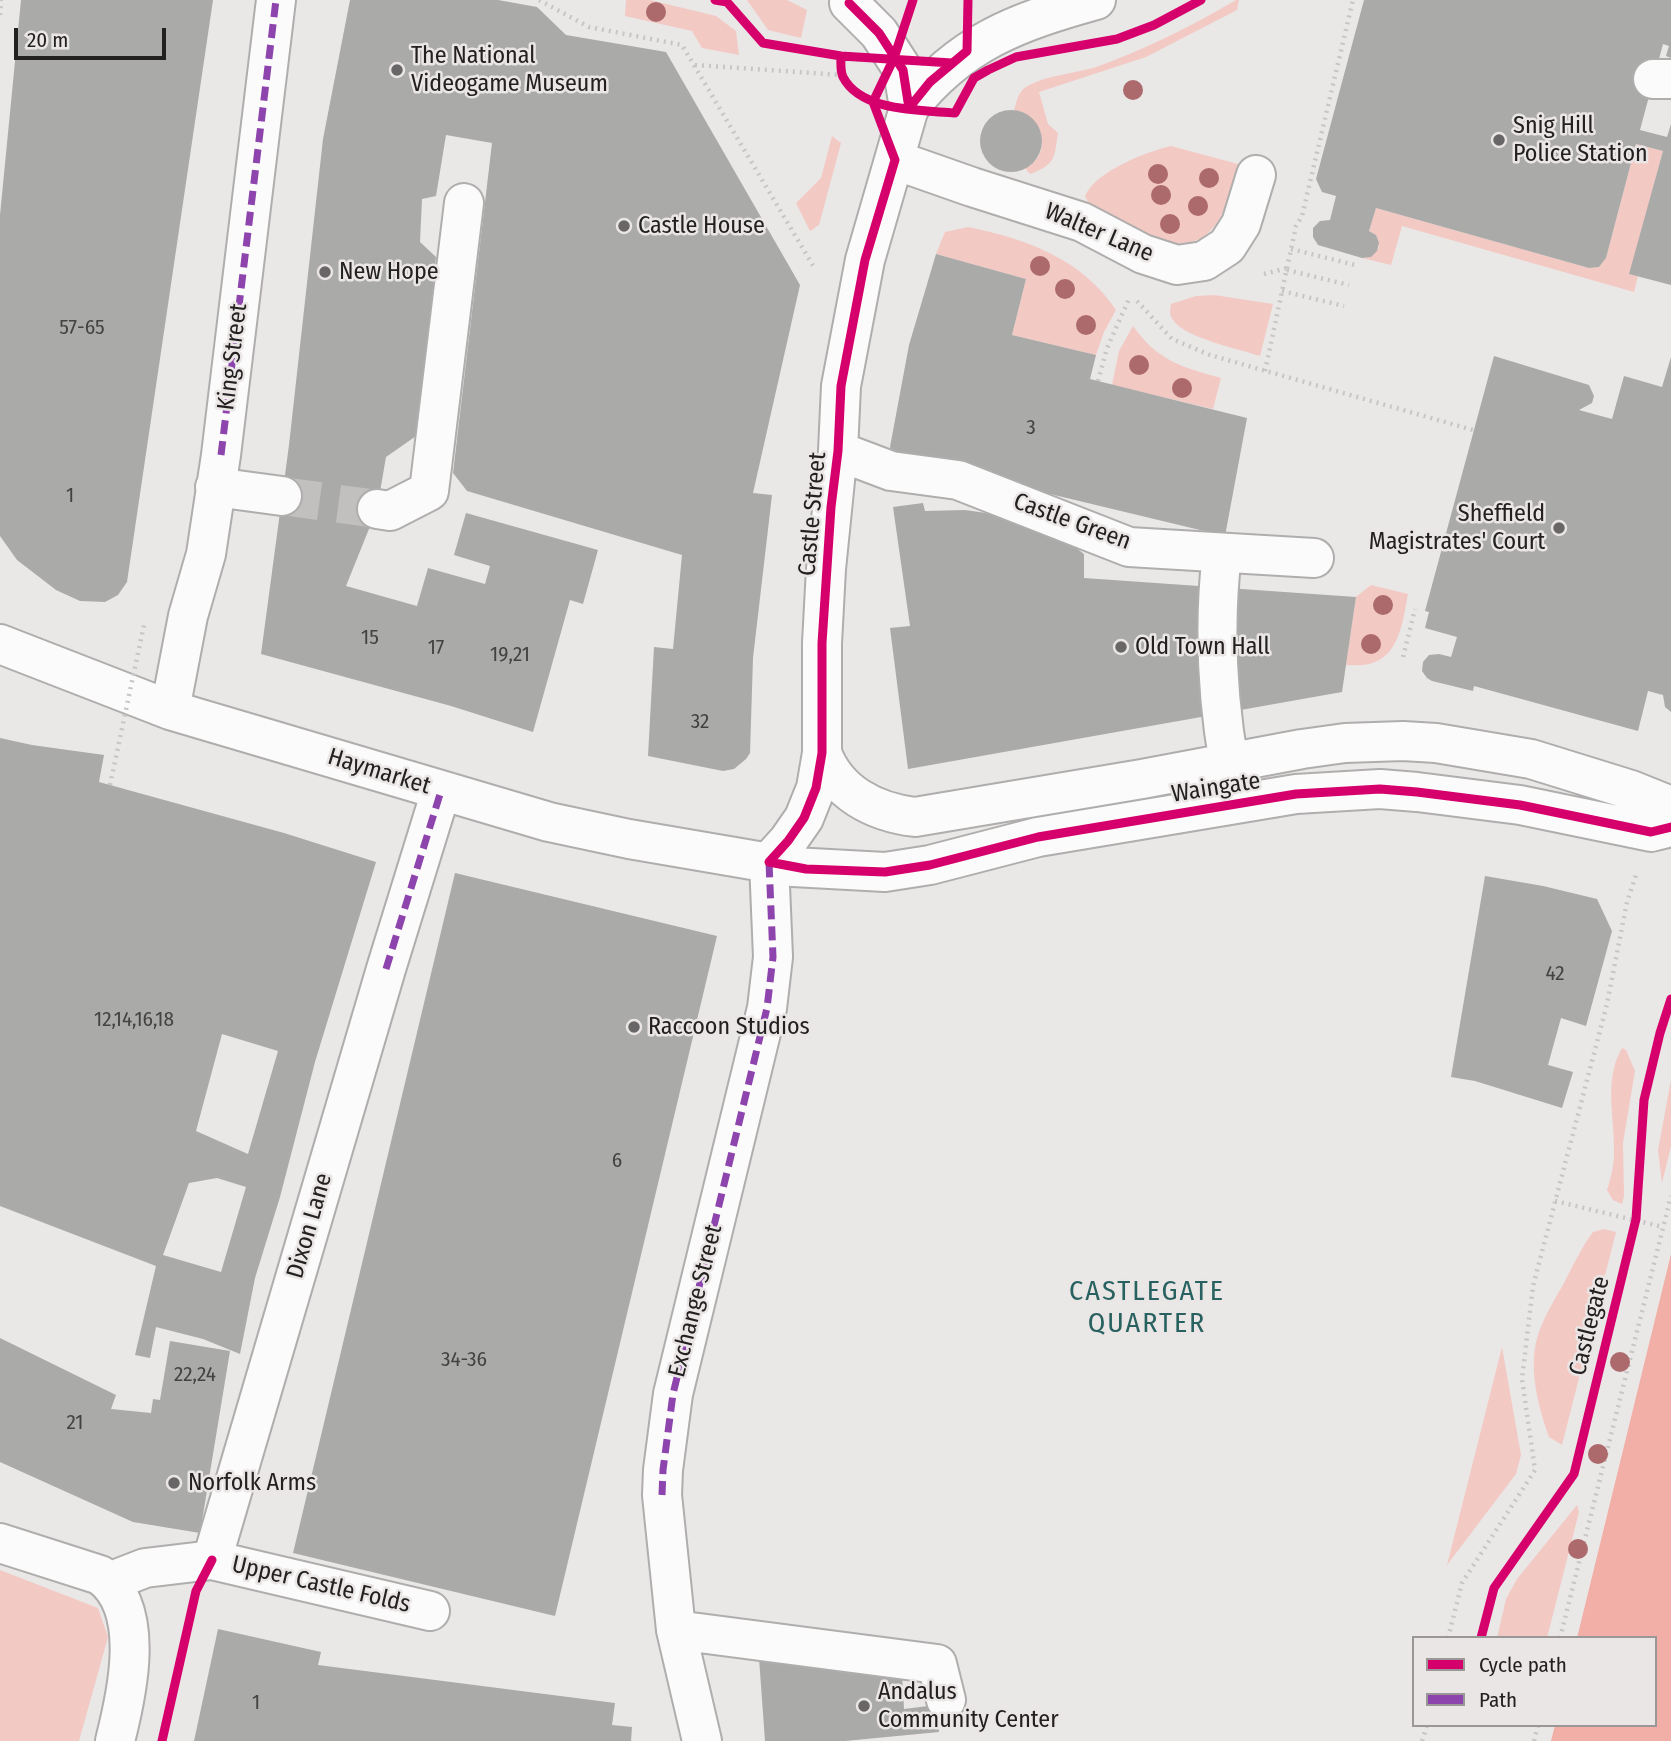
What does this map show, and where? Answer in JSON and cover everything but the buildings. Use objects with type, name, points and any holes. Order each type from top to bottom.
[{"type":"street","name":"King Street","points":[[170,710],[188,616],[206,554],[276,0]]},
{"type":"street","name":"Castle Street","points":[[769,862],[804,818],[816,788],[822,753],[821,643],[841,386],[865,260],[909,108],[903,70],[879,33],[847,1]]},
{"type":"street","points":[[909,108],[930,82],[967,51],[1023,22],[1075,2]]},
{"type":"street","name":"Walter Lane","points":[[894,160],[1083,222],[1143,254],[1177,265],[1204,261],[1227,246],[1241,224],[1256,175]]},
{"type":"street","points":[[377,509],[390,511],[429,491],[464,203]]},
{"type":"street","name":"Castle Green","points":[[838,451],[891,471],[958,480],[1129,547],[1314,558]]},
{"type":"street","points":[[218,471],[282,496]]},
{"type":"street","points":[[1223,552],[1218,588],[1220,714],[1229,764]]},
{"type":"street","name":"Haymarket","points":[[0,644],[170,710],[549,822],[629,839],[769,862]]},
{"type":"street","name":"Waingate","points":[[822,753],[829,771],[856,798],[887,812],[915,817],[1345,743],[1436,743],[1531,759],[1631,790],[1664,822]]},
{"type":"street","name":"Waingate","points":[[769,862],[806,869],[885,872],[930,865],[1038,836],[1296,794],[1380,789],[1664,822]]},
{"type":"street","name":"Dixon Lane","points":[[212,1560],[441,791]]},
{"type":"street","name":"Exchange Street","points":[[702,1741],[676,1630],[662,1495],[663,1470],[673,1394],[767,1008],[773,957],[769,862]]},
{"type":"street","points":[[0,1544],[83,1569],[109,1582],[119,1598],[129,1634],[128,1678],[121,1740]]},
{"type":"street","points":[[109,1582],[145,1568],[212,1560]]},
{"type":"street","name":"Upper Castle Folds","points":[[212,1560],[430,1611]]},
{"type":"street","points":[[676,1630],[937,1664],[946,1700]]},
{"type":"path","points":[[0,15],[1,0]]},
{"type":"path","points":[[539,0],[589,27],[682,45],[817,274]]},
{"type":"path","points":[[1353,0],[1302,216],[1296,226],[1265,371],[1473,430]]},
{"type":"path","points":[[694,65],[842,75]]},
{"type":"path","points":[[1291,249],[1355,265]]},
{"type":"path","points":[[1287,270],[1349,285]]},
{"type":"path","points":[[1282,291],[1344,306]]},
{"type":"path","points":[[1098,381],[1107,348],[1131,293]]},
{"type":"path","points":[[1403,657],[1415,609]]},
{"type":"path","points":[[110,785],[144,625]]},
{"type":"path","points":[[1449,1636],[1462,1583],[1535,1470],[1522,1378],[1533,1286],[1607,1004],[1627,902],[1664,822]]},
{"type":"path","points":[[1561,1636],[1671,1196]]},
{"type":"path","points":[[1555,1201],[1663,1227]]},
{"type":"path","points":[[1633,1233],[1637,1206]]},
{"type":"shaded area","points":[[626,0],[650,0],[716,16],[736,31],[739,55],[702,48],[692,31],[625,16]]},
{"type":"shaded area","points":[[747,0],[787,0],[807,10],[801,38],[768,30]]},
{"type":"shaded area","points":[[1239,0],[1237,10],[1146,57],[1039,92],[1048,124],[1058,133],[1056,149],[1052,160],[1045,167],[1030,174],[1025,168],[1040,154],[1042,145],[1038,127],[1024,114],[1014,110],[1023,89],[1043,79],[1090,69],[1135,52]]},
{"type":"shaded area","points":[[832,136],[841,143],[819,225],[810,231],[796,203],[821,178]]},
{"type":"shaded area","points":[[1636,144],[1663,151],[1630,274],[1638,276],[1634,292],[1402,226],[1391,265],[1362,258],[1371,257],[1379,247],[1376,235],[1369,231],[1376,208],[1589,268],[1599,267],[1606,258]]},
{"type":"shaded area","points":[[1171,146],[1238,164],[1221,216],[1201,238],[1190,242],[1166,241],[1143,232],[1088,202],[1085,196],[1091,187],[1110,171],[1136,158]]},
{"type":"shaded area","points":[[968,227],[1011,238],[1051,254],[1070,264],[1102,292],[1116,310],[1096,355],[1012,335],[1026,279],[936,254],[945,232]]},
{"type":"shaded area","points":[[1214,295],[1273,304],[1260,356],[1200,337],[1179,326],[1172,318],[1171,304],[1196,296]]},
{"type":"shaded area","points":[[1133,326],[1151,347],[1171,361],[1221,378],[1213,409],[1112,385],[1119,351]]},
{"type":"shaded area","points":[[1371,585],[1408,594],[1402,625],[1394,645],[1379,660],[1366,665],[1346,665],[1356,597]]},
{"type":"shaded area","points":[[1622,1048],[1626,1050],[1635,1071],[1623,1143],[1622,1204],[1613,1200],[1607,1190],[1614,1157],[1611,1086],[1616,1061]]},
{"type":"shaded area","points":[[1671,1080],[1671,1146],[1662,1183],[1658,1150]]},
{"type":"shaded area","points":[[1604,1229],[1616,1232],[1562,1445],[1549,1437],[1541,1412],[1534,1372],[1536,1345],[1547,1313],[1585,1244],[1593,1232]]},
{"type":"shaded area","points":[[1671,1254],[1671,1741],[1551,1741],[1554,1727],[1657,1727],[1657,1636],[1577,1636]]},
{"type":"shaded area","points":[[1502,1347],[1521,1455],[1516,1474],[1447,1565]]},
{"type":"shaded area","points":[[1577,1505],[1579,1512],[1548,1636],[1497,1636],[1506,1599],[1517,1579]]},
{"type":"shaded area","points":[[0,1570],[98,1608],[108,1637],[79,1741],[0,1741]]},
{"type":"tunnel","points":[[282,496],[377,509]]},
{"type":"marked path","points":[[221,455],[276,0]]},
{"type":"marked path","points":[[386,969],[441,791]]},
{"type":"marked path","points":[[662,1495],[673,1394],[767,1008],[773,957],[769,862]]},
{"type":"cycle path","points":[[715,0],[727,2],[763,43],[841,56],[952,63]]},
{"type":"cycle path","points":[[913,0],[894,58],[873,102],[895,160],[865,260],[841,386],[822,643],[822,753],[816,788],[804,818],[769,862],[806,869],[885,872],[930,865],[1038,837],[1296,794],[1380,789],[1520,805],[1651,832],[1671,827]]},
{"type":"cycle path","points":[[909,108],[930,82],[967,51],[968,0]]},
{"type":"cycle path","points":[[841,56],[843,77],[863,97],[909,110],[955,113],[974,78],[1016,57],[1117,39],[1154,25],[1201,0]]},
{"type":"cycle path","points":[[849,3],[879,33],[903,70],[909,108]]},
{"type":"cycle path","name":"Castlegate","points":[[1482,1636],[1494,1588],[1574,1474],[1636,1219],[1644,1100],[1671,999]]},
{"type":"cycle path","points":[[162,1741],[196,1591],[212,1560]]},
{"type":"place","name":"The National Videogame Museum","points":[[397,70]]},
{"type":"place","name":"Snig Hill Police Station","points":[[1499,140]]},
{"type":"place","name":"Castle House","points":[[624,226]]},
{"type":"place","name":"New Hope","points":[[325,272]]},
{"type":"place","name":"Sheffield Magistrates' Court","points":[[1559,528]]},
{"type":"place","name":"Old Town Hall","points":[[1121,647]]},
{"type":"place","name":"Raccoon Studios","points":[[634,1027]]},
{"type":"place","name":"Norfolk Arms","points":[[174,1483]]},
{"type":"place","name":"Andalus Community Center","points":[[864,1706]]},
{"type":"district","name":"CASTLEGATE QUARTER","points":[[1147,1308]]}]
